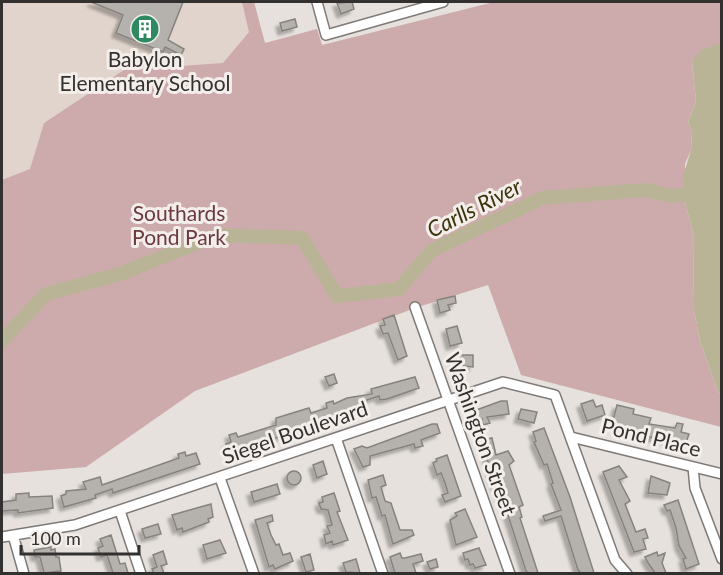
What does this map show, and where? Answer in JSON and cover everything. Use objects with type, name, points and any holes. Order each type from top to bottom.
[{"type":"street","points":[[317,2],[326,35],[443,2]]},
{"type":"street","name":"Washington Street","points":[[415,308],[510,573]]},
{"type":"street","name":"Siegel Boulevard","points":[[2,537],[75,525],[503,382],[555,395],[571,437]]},
{"type":"street","points":[[571,437],[615,560],[627,573]]},
{"type":"street","name":"Pond Place","points":[[571,437],[722,474]]},
{"type":"street","points":[[336,438],[383,573]]},
{"type":"street","points":[[693,467],[695,488],[722,559]]},
{"type":"street","points":[[220,478],[254,573]]},
{"type":"street","points":[[120,511],[141,573]]},
{"type":"street","points":[[13,535],[24,573]]},
{"type":"shaded area","points":[[2,2],[254,2],[265,43],[317,29],[341,114],[2,199]]},
{"type":"shaded area","points":[[722,42],[721,393],[718,392],[700,341],[693,305],[694,237],[685,202],[683,176],[691,150],[692,131],[688,122],[696,101],[692,62],[700,51]]},
{"type":"green space","name":"Southards Pond Park","points":[[242,2],[254,2],[265,43],[317,29],[322,45],[494,2],[721,2],[721,42],[692,62],[696,101],[688,122],[692,131],[691,150],[685,164],[685,202],[694,237],[693,305],[700,341],[718,392],[721,393],[721,427],[521,375],[488,285],[415,308],[195,391],[86,467],[2,474],[2,180],[30,169],[44,123],[124,70],[223,63],[249,32]]},
{"type":"building","name":"Babylon Elementary School","points":[[91,2],[183,2],[168,40],[184,49],[181,55],[165,47],[163,52],[116,33],[123,15]]},
{"type":"building","points":[[352,2],[354,9],[341,14],[337,3]]},
{"type":"building","points":[[295,19],[297,27],[282,31],[280,23]]},
{"type":"building","points":[[455,296],[456,303],[448,305],[450,310],[440,313],[437,300]]},
{"type":"building","points":[[394,315],[407,356],[398,360],[388,333],[383,334],[380,326],[385,325],[383,319]]},
{"type":"building","points":[[457,326],[462,343],[450,346],[446,329]]},
{"type":"building","points":[[455,355],[473,355],[473,367],[455,365]]},
{"type":"building","points":[[334,374],[337,383],[329,386],[325,377]]},
{"type":"building","points":[[415,377],[419,388],[387,399],[380,400],[379,396],[364,401],[366,406],[342,412],[343,414],[332,419],[330,423],[327,420],[247,448],[229,451],[226,444],[231,442],[229,435],[236,433],[238,437],[276,425],[276,418],[309,408],[311,413],[327,408],[326,403],[333,401],[334,404],[347,398],[372,394],[371,389]]},
{"type":"building","points":[[593,400],[596,407],[602,405],[605,415],[587,421],[581,404]]},
{"type":"building","points":[[507,401],[509,414],[487,417],[490,423],[483,425],[482,419],[475,422],[471,412]]},
{"type":"building","points":[[617,405],[634,409],[633,414],[651,418],[649,424],[675,428],[677,423],[683,424],[681,432],[689,434],[686,443],[644,436],[637,431],[612,424]]},
{"type":"building","points":[[521,409],[537,412],[534,423],[518,419]]},
{"type":"building","points":[[437,424],[440,433],[421,440],[423,446],[415,448],[414,444],[370,456],[370,465],[363,467],[354,449],[362,446],[367,448]]},
{"type":"building","points":[[544,428],[570,497],[594,573],[581,573],[578,570],[561,516],[545,521],[543,516],[561,510],[551,484],[553,483],[547,464],[544,465],[534,442],[536,441],[533,432]]},
{"type":"building","points":[[492,438],[496,455],[508,451],[514,461],[509,465],[523,505],[519,507],[522,517],[520,518],[538,573],[526,571],[505,506],[493,480],[482,440]]},
{"type":"building","points":[[185,452],[186,456],[196,453],[200,464],[113,493],[112,489],[95,495],[96,498],[64,507],[61,496],[66,494],[66,491],[86,489],[83,482],[100,477],[102,485],[179,458],[178,454]]},
{"type":"building","points":[[447,455],[461,496],[445,502],[442,495],[448,493],[445,483],[441,473],[437,475],[433,463],[437,461],[436,459]]},
{"type":"building","points":[[323,461],[327,474],[317,478],[313,465]]},
{"type":"building","points":[[619,466],[627,477],[619,480],[630,501],[625,504],[636,532],[645,529],[648,538],[643,539],[646,549],[634,552],[603,472]]},
{"type":"building","points":[[294,471],[299,473],[301,478],[299,483],[294,485],[289,483],[287,478],[289,473]]},
{"type":"building","points":[[383,475],[386,485],[381,487],[385,501],[391,503],[400,530],[412,530],[414,535],[393,544],[385,515],[382,516],[376,497],[372,498],[368,480]]},
{"type":"building","points":[[651,476],[670,483],[667,495],[648,493]]},
{"type":"building","points":[[277,484],[280,494],[254,502],[251,492]]},
{"type":"building","points":[[29,493],[29,497],[52,496],[53,508],[18,513],[18,510],[2,511],[2,502],[16,500],[16,494]]},
{"type":"building","points":[[334,493],[340,511],[337,512],[348,540],[333,545],[332,541],[326,544],[324,535],[330,533],[327,526],[332,525],[328,510],[321,509],[319,503],[323,502],[322,497]]},
{"type":"building","points":[[678,500],[699,564],[686,569],[683,559],[686,558],[679,546],[670,510],[667,511],[664,505]]},
{"type":"building","points":[[211,504],[213,517],[208,519],[209,522],[183,532],[182,528],[177,530],[172,515]]},
{"type":"building","points":[[465,509],[477,537],[456,545],[450,520],[457,516],[455,513]]},
{"type":"building","points":[[272,515],[273,521],[267,523],[271,535],[276,545],[279,544],[283,555],[290,553],[293,561],[275,569],[273,565],[269,567],[255,520]]},
{"type":"building","points":[[158,524],[161,534],[145,538],[142,529]]},
{"type":"building","points":[[111,535],[120,564],[125,563],[128,573],[113,573],[107,555],[101,557],[98,548],[103,546],[100,539]]},
{"type":"building","points":[[220,540],[226,553],[207,559],[203,545]]},
{"type":"building","points":[[51,547],[51,550],[55,549],[56,557],[59,557],[61,571],[44,573],[40,557],[35,557],[34,550]]},
{"type":"building","points":[[479,548],[486,565],[475,568],[473,564],[470,565],[468,559],[465,560],[463,553]]},
{"type":"building","points":[[163,551],[167,564],[161,566],[164,573],[154,573],[152,569],[157,567],[153,555]]},
{"type":"building","points":[[657,552],[658,556],[665,553],[662,563],[666,573],[655,573],[645,557]]},
{"type":"building","points":[[400,553],[402,558],[421,554],[423,561],[413,564],[416,573],[395,573],[390,557]]},
{"type":"building","points":[[310,554],[314,570],[306,572],[301,557]]},
{"type":"building","points":[[356,559],[360,573],[346,572],[343,563]]},
{"type":"building","points":[[436,559],[438,567],[430,569],[427,562]]},
{"type":"waterway","name":"Carlls River","points":[[2,341],[46,294],[120,274],[217,235],[302,238],[337,296],[399,289],[431,251],[542,198],[646,190],[671,196],[722,192]]},
{"type":"place","name":"Babylon Elementary School","points":[[145,29]]}]
